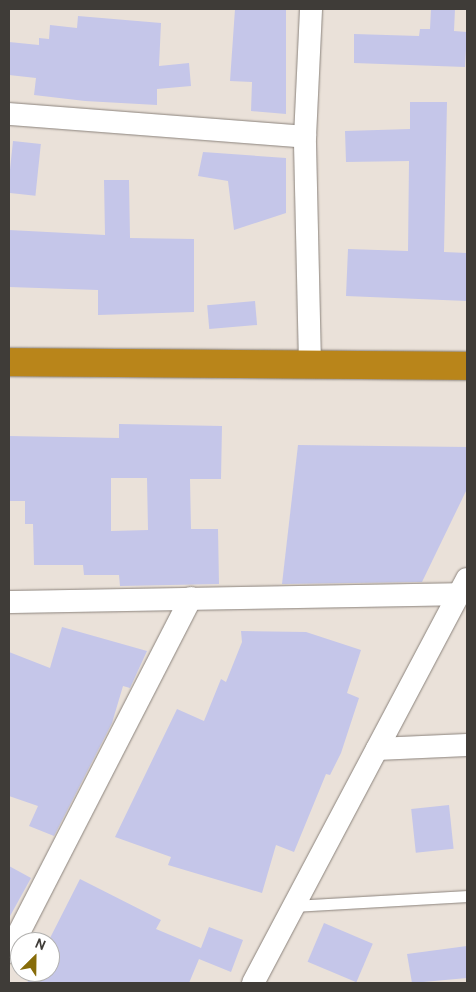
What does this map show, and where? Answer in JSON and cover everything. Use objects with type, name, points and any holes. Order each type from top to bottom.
[{"type":"highway","points":[[9,362],[467,366]]},
{"type":"street","points":[[310,364],[305,136],[311,9]]},
{"type":"street","points":[[9,114],[305,136]]},
{"type":"street","points":[[9,602],[191,598],[463,586]]},
{"type":"street","points":[[253,983],[463,586]]},
{"type":"street","points":[[9,952],[191,598]]},
{"type":"street","points":[[377,749],[467,746]]},
{"type":"lane","points":[[294,906],[467,896]]},
{"type":"building","points":[[235,9],[286,9],[286,114],[251,111],[252,82],[230,81]]},
{"type":"building","points":[[431,9],[455,9],[454,31],[467,32],[465,67],[354,63],[354,34],[419,36],[420,29],[430,29]]},
{"type":"building","points":[[78,16],[161,23],[159,66],[189,63],[191,86],[157,89],[157,105],[85,101],[34,95],[36,78],[9,75],[9,42],[39,45],[39,38],[49,39],[50,25],[77,28]]},
{"type":"building","points":[[410,102],[447,102],[444,252],[467,253],[467,301],[346,296],[348,249],[408,251],[409,161],[346,162],[345,131],[410,129]]},
{"type":"building","points":[[13,141],[41,144],[35,196],[9,193]]},
{"type":"building","points":[[203,152],[286,158],[286,213],[234,230],[228,181],[198,176]]},
{"type":"building","points":[[104,180],[129,180],[130,238],[194,239],[194,312],[98,315],[98,290],[9,287],[9,230],[105,235]]},
{"type":"building","points":[[255,301],[257,325],[209,329],[207,305]]},
{"type":"building","points":[[119,424],[222,426],[221,479],[190,479],[191,529],[218,529],[219,584],[120,586],[119,575],[84,575],[83,565],[34,565],[33,524],[25,524],[25,501],[9,501],[9,436],[119,438]],"holes":[[[111,478],[147,478],[148,530],[111,531]]]},
{"type":"building","points":[[298,445],[467,447],[467,489],[422,582],[282,584]]},
{"type":"building","points":[[62,627],[147,651],[130,688],[123,686],[112,723],[54,836],[29,826],[38,806],[9,796],[9,652],[50,668]]},
{"type":"building","points":[[241,631],[306,632],[361,650],[347,693],[359,698],[341,753],[330,775],[326,774],[294,852],[276,845],[262,893],[168,865],[171,857],[115,837],[177,709],[204,721],[221,679],[226,682],[242,642]]},
{"type":"building","points":[[449,805],[454,849],[416,853],[411,809]]},
{"type":"building","points":[[9,866],[31,878],[9,918]]},
{"type":"building","points":[[80,879],[161,920],[156,929],[201,948],[209,927],[243,940],[231,972],[199,959],[189,983],[27,983],[60,982],[60,932],[53,932]]},
{"type":"building","points":[[324,923],[373,944],[356,982],[308,962]]},
{"type":"building","points":[[467,946],[467,978],[412,983],[407,954]]}]
